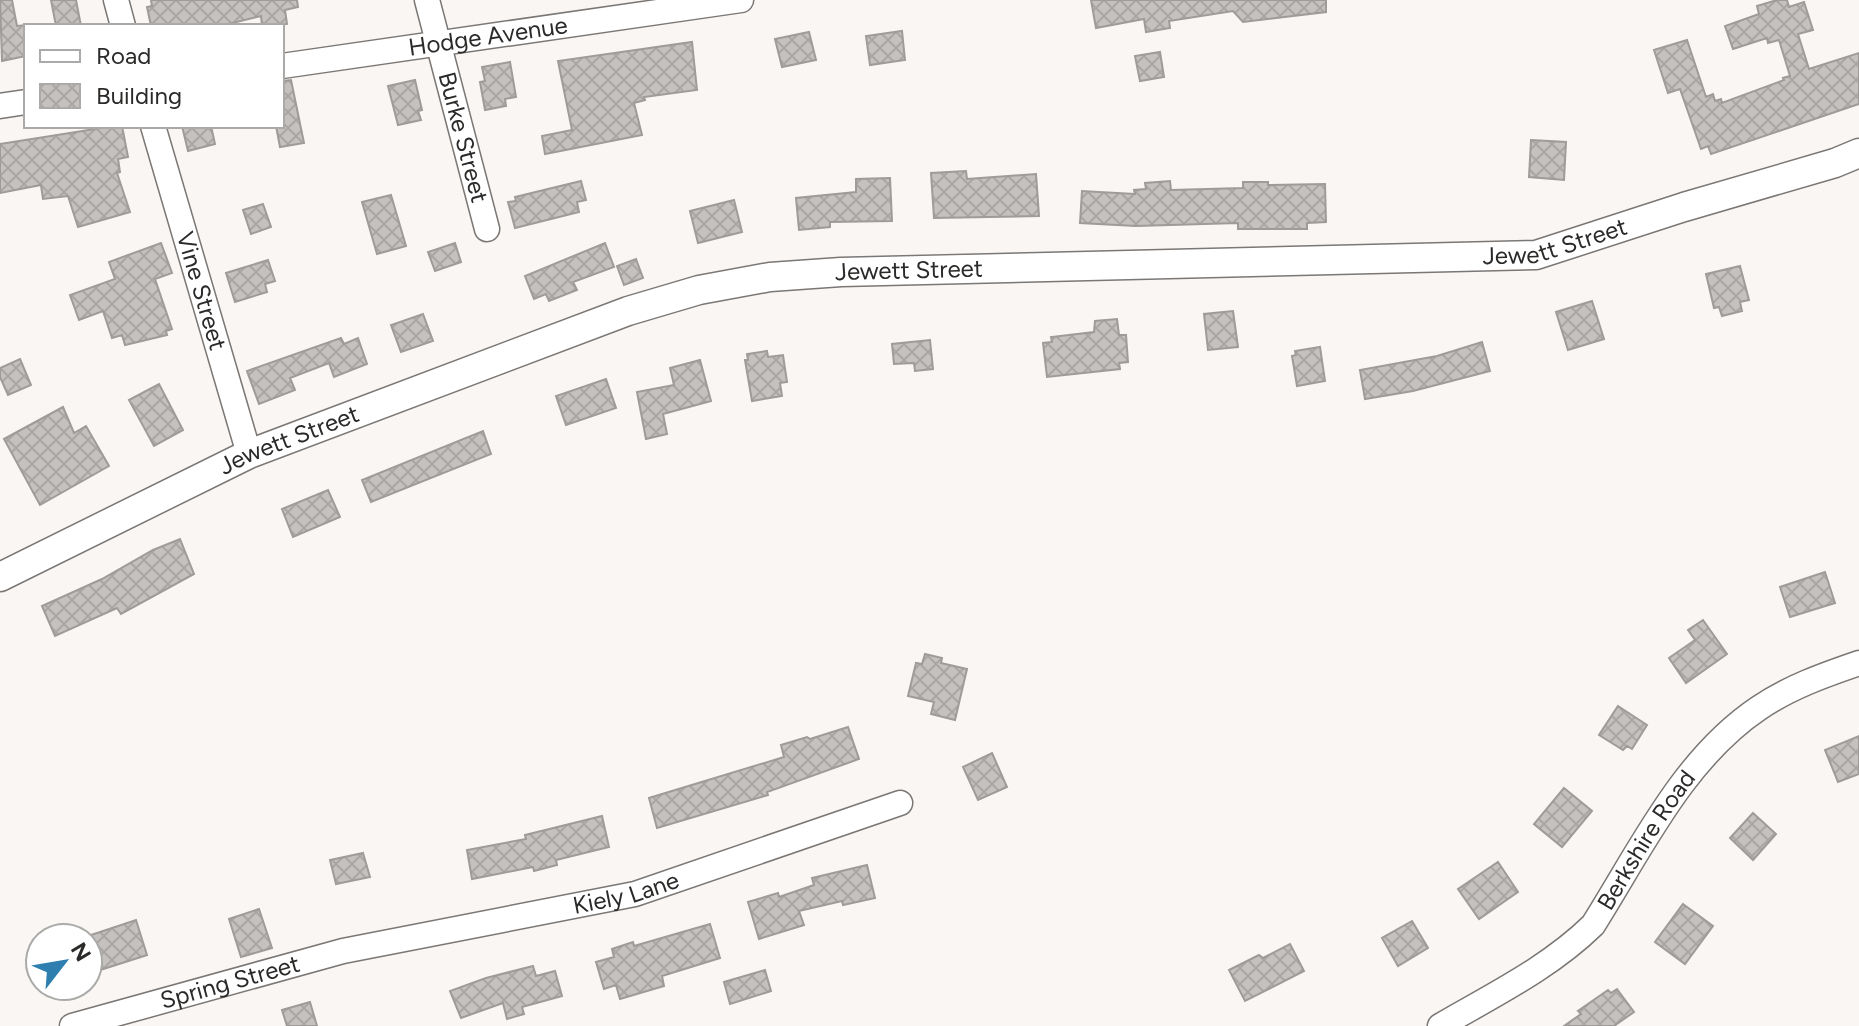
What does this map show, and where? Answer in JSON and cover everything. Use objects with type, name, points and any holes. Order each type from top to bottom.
[{"type":"street","points":[[116,0],[122,24]]},
{"type":"street","name":"Burke Street","points":[[427,0],[487,229]]},
{"type":"street","name":"Hodge Avenue","points":[[284,66],[741,0]]},
{"type":"street","points":[[0,106],[24,102]]},
{"type":"street","name":"Vine Street","points":[[154,128],[249,454]]},
{"type":"street","name":"Jewett Street","points":[[0,577],[249,454],[628,311],[699,290],[770,277],[841,272],[1536,255],[1859,153]]},
{"type":"street","name":"Berkshire Road","points":[[1440,1026],[1541,967],[1571,946],[1593,925],[1701,759],[1735,727],[1787,692],[1859,663]]},
{"type":"street","name":"Kiely Lane","points":[[343,951],[635,894],[900,803]]},
{"type":"street","name":"Spring Street","points":[[72,1026],[343,951]]},
{"type":"building","points":[[0,0],[12,0],[17,26],[24,25],[24,56],[2,61]]},
{"type":"building","points":[[51,0],[76,0],[81,24],[56,24]]},
{"type":"building","points":[[151,0],[297,0],[298,7],[285,10],[287,24],[284,24],[262,24],[261,16],[228,24],[151,24],[147,7],[152,6]]},
{"type":"building","points":[[1091,0],[1326,0],[1326,12],[1243,22],[1233,11],[1169,21],[1170,28],[1146,32],[1144,19],[1096,28]]},
{"type":"building","points":[[1787,0],[1789,7],[1804,2],[1813,30],[1798,34],[1809,69],[1859,53],[1859,104],[1711,154],[1708,146],[1701,149],[1680,89],[1668,93],[1654,50],[1687,40],[1706,97],[1713,94],[1715,101],[1721,99],[1722,103],[1784,80],[1790,76],[1779,40],[1768,43],[1767,38],[1733,49],[1725,26],[1759,14],[1757,6]]},
{"type":"building","points":[[902,31],[905,60],[870,65],[866,36]]},
{"type":"building","points":[[809,32],[816,60],[782,67],[775,39]]},
{"type":"building","points":[[692,42],[697,90],[644,97],[645,100],[634,103],[642,135],[545,154],[542,136],[572,130],[558,61]]},
{"type":"building","points":[[1160,52],[1164,77],[1140,81],[1135,56]]},
{"type":"building","points":[[510,62],[516,97],[505,99],[506,106],[485,110],[480,82],[485,81],[482,67]]},
{"type":"building","points":[[291,80],[304,143],[280,147],[276,128],[284,128],[284,81]]},
{"type":"building","points":[[415,80],[422,110],[418,111],[421,120],[398,125],[388,86]]},
{"type":"building","points":[[101,128],[122,128],[128,157],[118,159],[120,172],[117,173],[130,212],[78,227],[68,196],[43,199],[41,185],[0,193],[0,144]]},
{"type":"building","points":[[182,128],[211,128],[215,144],[188,151]]},
{"type":"building","points":[[1531,140],[1566,142],[1564,180],[1529,177]]},
{"type":"building","points":[[966,171],[967,179],[1036,174],[1039,216],[934,218],[931,173]]},
{"type":"building","points":[[890,178],[892,221],[830,222],[830,227],[799,230],[796,198],[856,192],[856,179]]},
{"type":"building","points":[[581,181],[586,200],[577,202],[579,212],[515,228],[508,202],[516,201],[515,197]]},
{"type":"building","points":[[1170,181],[1171,190],[1243,188],[1243,182],[1325,184],[1326,222],[1307,223],[1307,229],[1238,229],[1238,223],[1136,226],[1080,223],[1082,191],[1135,194],[1134,190],[1146,189],[1145,183]]},
{"type":"building","points":[[391,195],[406,246],[377,254],[362,202]]},
{"type":"building","points":[[734,200],[742,232],[698,243],[690,211]]},
{"type":"building","points":[[263,204],[271,227],[251,234],[243,210]]},
{"type":"building","points":[[161,243],[172,273],[155,279],[172,329],[166,331],[167,335],[125,345],[122,335],[112,338],[103,311],[79,320],[70,295],[115,279],[109,262]]},
{"type":"building","points":[[455,243],[461,262],[435,271],[428,252]]},
{"type":"building","points":[[605,243],[614,267],[573,282],[577,290],[549,301],[546,294],[534,299],[525,276]]},
{"type":"building","points":[[636,259],[643,278],[624,285],[617,266]]},
{"type":"building","points":[[268,260],[275,281],[265,284],[267,292],[235,302],[226,273]]},
{"type":"building","points":[[1740,266],[1749,300],[1740,302],[1742,311],[1722,316],[1719,307],[1714,308],[1706,274]]},
{"type":"building","points":[[1592,301],[1604,339],[1568,350],[1556,312]]},
{"type":"building","points":[[1233,311],[1238,347],[1208,350],[1204,314]]},
{"type":"building","points":[[423,314],[433,341],[401,352],[391,325]]},
{"type":"building","points":[[1117,319],[1119,335],[1126,335],[1128,362],[1119,363],[1120,369],[1047,377],[1043,343],[1052,342],[1051,337],[1094,332],[1095,321]]},
{"type":"building","points":[[341,338],[344,344],[358,338],[367,364],[334,377],[329,363],[290,378],[295,390],[259,404],[247,371]]},
{"type":"building","points":[[930,340],[933,369],[915,371],[914,363],[894,364],[892,344]]},
{"type":"building","points":[[1482,342],[1490,371],[1413,391],[1365,399],[1360,370],[1437,356]]},
{"type":"building","points":[[1320,347],[1325,381],[1297,386],[1292,356],[1296,355],[1295,351]]},
{"type":"building","points":[[767,351],[768,357],[783,355],[787,382],[780,383],[782,396],[752,401],[745,360],[748,360],[747,354]]},
{"type":"building","points":[[20,359],[31,385],[8,395],[0,377],[0,368]]},
{"type":"building","points":[[700,360],[711,401],[663,414],[667,434],[646,439],[637,392],[674,385],[670,368]]},
{"type":"building","points":[[606,379],[616,408],[566,425],[556,396]]},
{"type":"building","points":[[159,384],[183,430],[154,446],[129,400]]},
{"type":"building","points":[[63,407],[74,433],[86,426],[109,466],[40,505],[4,439]]},
{"type":"building","points":[[483,431],[491,454],[371,502],[362,480]]},
{"type":"building","points":[[328,490],[340,517],[293,537],[282,509]]},
{"type":"building","points":[[180,539],[194,574],[121,614],[117,608],[55,636],[42,606]]},
{"type":"building","points":[[1825,572],[1835,603],[1790,617],[1780,587]]},
{"type":"building","points":[[1703,620],[1727,654],[1686,683],[1669,658],[1695,640],[1688,630]]},
{"type":"building","points":[[925,654],[942,658],[941,663],[967,669],[955,720],[931,714],[934,702],[908,696],[916,663],[922,664]]},
{"type":"building","points":[[1618,706],[1647,725],[1632,749],[1627,746],[1623,750],[1599,735]]},
{"type":"building","points":[[848,727],[859,759],[767,792],[768,795],[657,828],[649,798],[784,757],[781,745]]},
{"type":"building","points":[[1859,736],[1859,774],[1838,782],[1825,750]]},
{"type":"building","points":[[992,753],[1007,787],[978,800],[963,767]]},
{"type":"building","points":[[1564,788],[1592,811],[1562,847],[1534,824]]},
{"type":"building","points":[[1753,813],[1776,834],[1753,860],[1730,838]]},
{"type":"building","points":[[602,816],[609,847],[556,860],[557,865],[534,871],[533,867],[472,879],[467,850],[526,839],[525,835]]},
{"type":"building","points":[[363,853],[370,877],[336,884],[330,860]]},
{"type":"building","points":[[1498,862],[1518,892],[1479,919],[1458,889]]},
{"type":"building","points":[[867,865],[875,898],[843,905],[842,901],[799,911],[804,925],[759,939],[748,902],[778,893],[779,897],[814,885],[812,878]]},
{"type":"building","points":[[1683,904],[1713,926],[1685,964],[1655,942]]},
{"type":"building","points":[[259,909],[272,948],[241,957],[229,919]]},
{"type":"building","points":[[136,920],[147,955],[104,969],[104,931]]},
{"type":"building","points":[[1412,921],[1428,948],[1398,966],[1382,938]]},
{"type":"building","points":[[710,924],[720,958],[662,976],[664,986],[620,999],[616,985],[604,989],[596,962],[614,957],[612,949],[633,942],[634,946]]},
{"type":"building","points":[[1290,944],[1304,971],[1245,1001],[1229,970]]},
{"type":"building","points":[[533,966],[536,976],[555,971],[562,996],[522,1007],[524,1014],[507,1019],[503,1003],[461,1018],[450,991]]},
{"type":"building","points":[[765,970],[771,991],[730,1004],[724,982]]},
{"type":"building","points":[[1617,989],[1634,1012],[1614,1026],[1564,1026],[1581,1014],[1578,1011],[1608,990],[1611,993]]},
{"type":"building","points":[[310,1002],[317,1026],[287,1026],[282,1010]]}]
